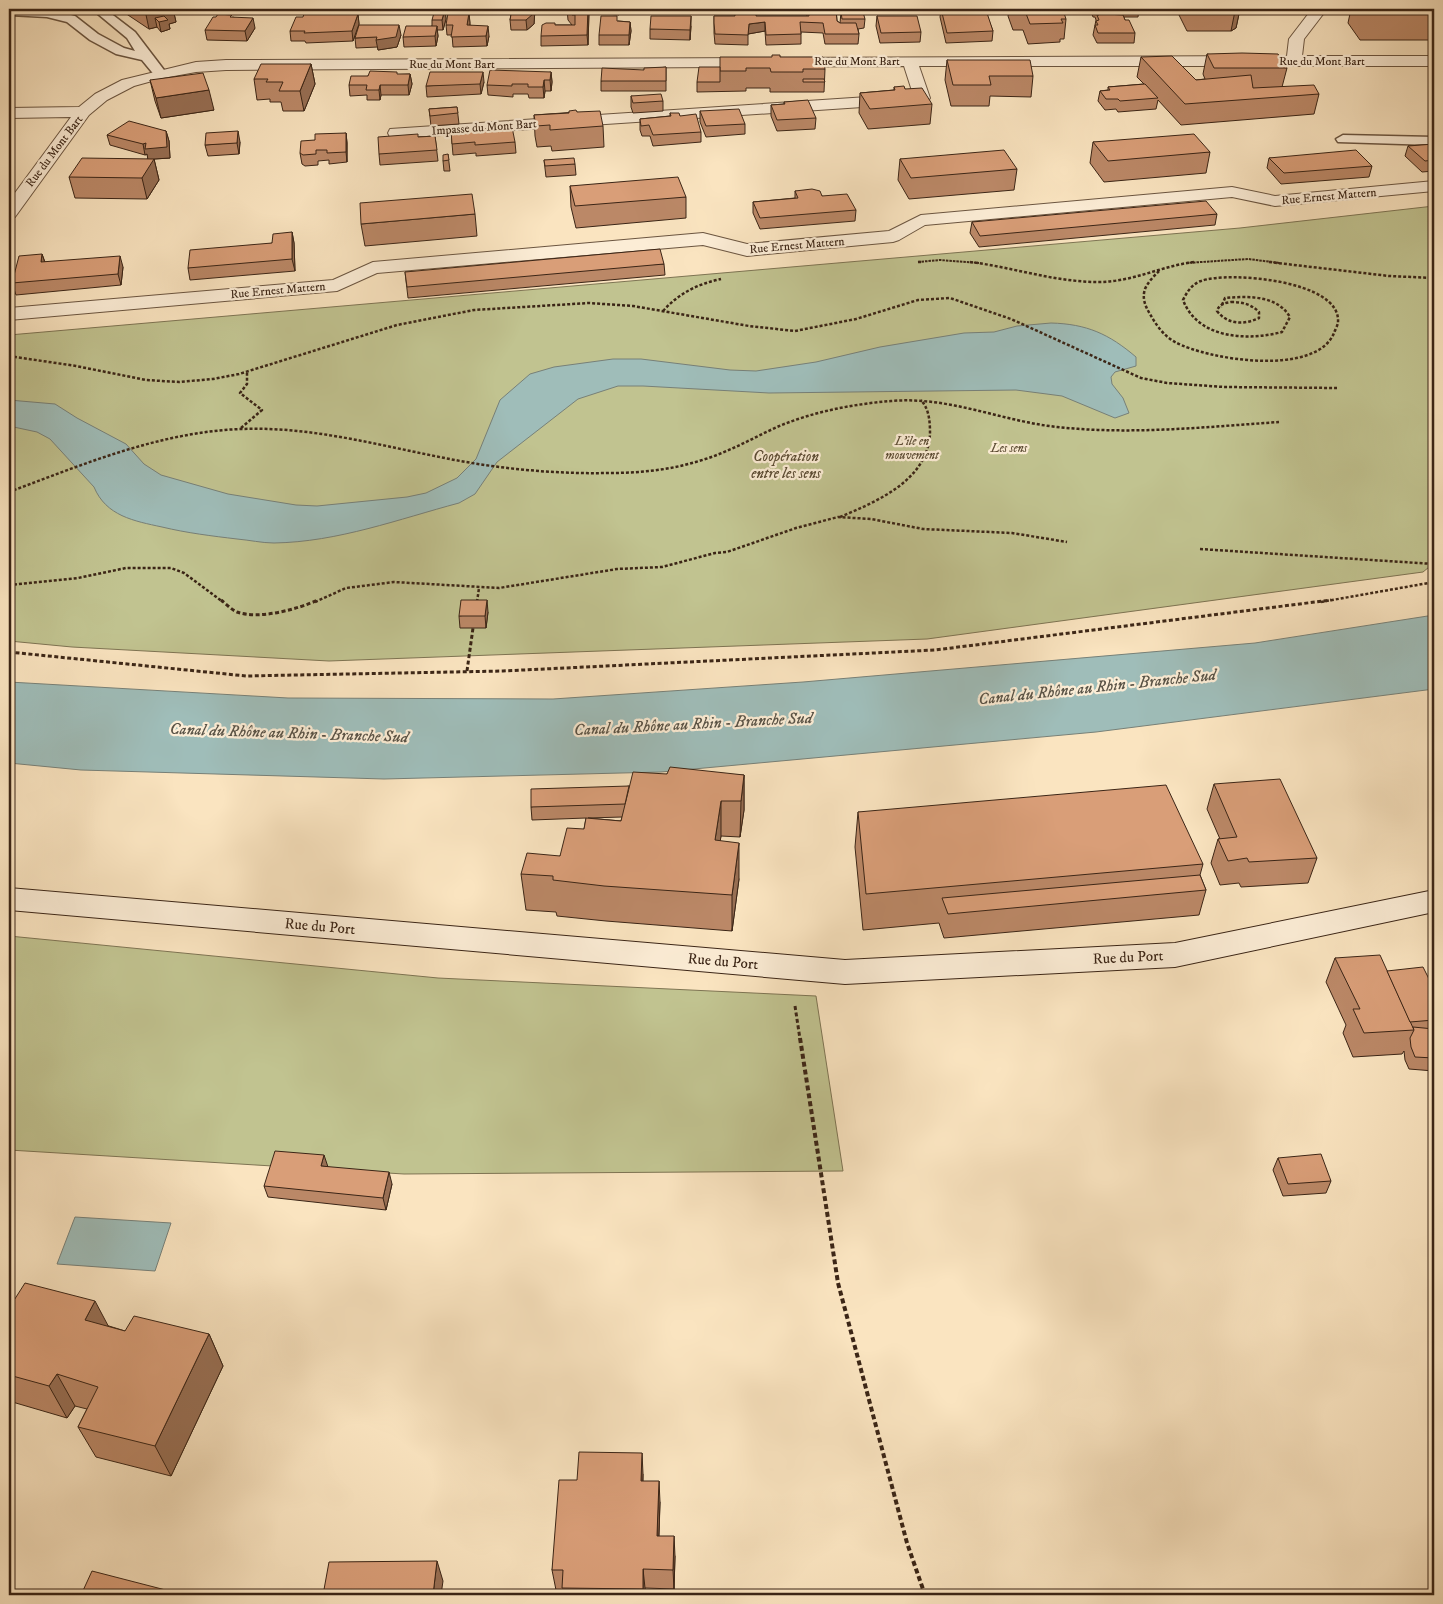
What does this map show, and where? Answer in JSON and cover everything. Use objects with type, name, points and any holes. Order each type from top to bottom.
[{"type":"street","points":[[1295,61],[1292,50],[1297,37],[1320,9]]},
{"type":"street","name":"Rue du Mont Bart","points":[[9,213],[83,112],[101,97],[128,83],[161,74],[196,68],[226,65],[910,61],[1434,61]]},
{"type":"street","name":"Impasse du Mont Bart","points":[[396,133],[922,98],[910,61]]},
{"type":"street","points":[[9,113],[83,112]]},
{"type":"street","name":"Rue Ernest Mattern","points":[[9,314],[338,285],[373,268],[382,267],[703,239],[747,250],[893,236],[921,220],[1232,192],[1274,201],[1434,186]]},
{"type":"street","name":"Rue du Port","points":[[9,899],[845,972],[1175,955],[1434,901]]},
{"type":"lane","points":[[98,9],[131,35],[146,57],[161,74]]},
{"type":"lane","points":[[9,11],[48,13],[71,19],[94,37],[120,51],[146,57]]},
{"type":"lane","points":[[1343,139],[1434,141]]},
{"type":"path","points":[[916,263],[927,260],[978,264],[1052,278],[1085,281],[1134,277],[1192,262],[1248,259],[1389,276],[1434,278]]},
{"type":"path","points":[[1159,270],[1147,284],[1143,294],[1147,309],[1154,322],[1175,341],[1210,355],[1232,359],[1279,361],[1311,354],[1322,348],[1330,340],[1336,330],[1338,320],[1334,309],[1311,290],[1278,280],[1233,275],[1216,276],[1193,286],[1183,300],[1184,307],[1200,325],[1228,335],[1271,336],[1282,332],[1290,317],[1287,310],[1280,304],[1250,297],[1225,298],[1218,308],[1219,314],[1236,322],[1249,322],[1259,318],[1260,315],[1256,308],[1245,303],[1231,302],[1221,306]]},
{"type":"path","points":[[663,310],[671,301],[703,283],[722,279]]},
{"type":"path","points":[[9,356],[155,381],[213,380],[247,372],[396,325],[474,310],[589,303],[663,310],[749,326],[795,331],[856,318],[918,300],[950,298],[979,306],[1141,378],[1167,383],[1232,387],[1337,388]]},
{"type":"path","points":[[240,429],[262,410],[240,393],[247,384],[247,372]]},
{"type":"path","points":[[9,492],[132,449],[194,434],[240,429],[300,430],[494,466],[566,472],[633,473],[692,464],[741,446],[781,426],[846,406],[905,400],[945,401],[1055,426],[1111,429],[1184,429],[1279,422]]},
{"type":"path","points":[[9,585],[78,578],[126,568],[171,568],[184,573],[237,612],[261,615],[303,607],[346,588],[394,582],[499,588],[617,569],[662,568],[715,553],[727,552],[796,528],[838,517],[867,506],[893,492],[912,476],[930,445],[929,418],[924,402],[920,400]]},
{"type":"path","points":[[838,517],[871,520],[923,529],[1012,533],[1067,542]]},
{"type":"path","points":[[1200,549],[1434,564]]},
{"type":"path","points":[[9,652],[246,676],[467,671],[934,650],[1350,598],[1434,582]]},
{"type":"path","points":[[477,603],[479,588]]},
{"type":"path","points":[[467,671],[473,628]]},
{"type":"path","points":[[789,967],[838,1283],[907,1543],[925,1595]]},
{"type":"green space","name":"L'ile en mouvement","points":[[1434,206],[1434,563],[1423,572],[927,639],[329,661],[72,647],[9,641],[9,335],[1240,228]]},
{"type":"green space","points":[[9,936],[438,978],[816,996],[843,1171],[404,1174],[9,1150]]},
{"type":"water","points":[[1051,323],[1087,328],[1107,336],[1136,357],[1136,366],[1115,372],[1111,377],[1112,384],[1123,398],[1129,413],[1115,418],[1062,396],[1016,390],[769,393],[618,386],[578,399],[497,462],[475,494],[459,503],[368,529],[298,542],[269,543],[199,534],[141,522],[122,516],[106,505],[94,487],[50,439],[37,432],[9,426],[9,400],[55,404],[126,444],[144,464],[161,475],[228,494],[296,505],[317,506],[407,497],[426,493],[457,478],[476,459],[500,400],[530,374],[554,367],[613,359],[641,359],[730,370],[756,371],[816,362],[880,347],[964,333],[994,332],[1017,326]]},
{"type":"water","name":"Canal du Rhône au Rhin - Branche Sud","points":[[1434,615],[1434,689],[1096,732],[661,772],[384,779],[81,770],[9,763],[9,682],[288,698],[553,699],[803,682],[1255,643]]},
{"type":"water","points":[[75,1217],[171,1223],[155,1271],[57,1264]]},
{"type":"building","points":[[435,9],[445,9],[442,20],[432,20]]},
{"type":"building","points":[[512,9],[533,9],[533,14],[526,20],[510,20]]},
{"type":"building","points":[[567,9],[588,9],[587,35],[541,36],[542,25],[546,23],[575,25],[575,15],[572,15]]},
{"type":"building","points":[[808,9],[836,9],[837,21],[840,23],[856,23],[859,34],[825,34],[823,23],[800,22],[801,34],[766,35],[765,22],[749,24],[748,35],[715,34],[714,16],[735,16],[735,11],[756,11],[756,16],[809,16]]},
{"type":"building","points":[[941,9],[987,13],[993,31],[947,33]]},
{"type":"building","points":[[1014,9],[1055,9],[1057,13],[1064,13],[1066,19],[1061,19],[1063,23],[1030,24],[1025,11],[1015,11]]},
{"type":"building","points":[[1097,9],[1104,9],[1106,14],[1123,15],[1125,20],[1129,20],[1135,33],[1098,33],[1095,25],[1098,25],[1096,21],[1099,20]]},
{"type":"building","points":[[1189,9],[1240,9],[1235,11],[1191,12]]},
{"type":"building","points":[[1365,9],[1434,9],[1434,12],[1368,12]]},
{"type":"building","points":[[841,12],[863,12],[865,19],[842,19]]},
{"type":"building","points":[[448,13],[469,13],[467,25],[488,26],[486,36],[451,37],[453,25],[446,25]]},
{"type":"building","points":[[218,14],[232,15],[230,17],[253,18],[245,31],[205,30],[213,17],[216,17]]},
{"type":"building","points":[[304,14],[358,14],[352,31],[304,33],[305,31],[290,31],[296,17],[303,17]]},
{"type":"building","points":[[164,16],[168,20],[159,22],[155,18]]},
{"type":"building","points":[[601,16],[617,16],[617,21],[630,22],[629,35],[599,35]]},
{"type":"building","points":[[651,16],[691,16],[690,30],[650,29]]},
{"type":"building","points":[[877,16],[917,16],[921,32],[881,33]]},
{"type":"building","points":[[359,25],[399,25],[396,37],[376,40],[377,37],[355,38]]},
{"type":"building","points":[[406,26],[437,26],[435,36],[403,37]]},
{"type":"building","points":[[1207,54],[1278,54],[1287,68],[1214,68]]},
{"type":"building","points":[[772,55],[780,55],[780,57],[823,57],[825,69],[803,69],[803,72],[771,72],[770,68],[746,68],[746,71],[720,71],[720,57],[772,57]]},
{"type":"building","points":[[1172,56],[1196,80],[1251,75],[1253,88],[1314,85],[1319,94],[1185,104],[1141,57]]},
{"type":"building","points":[[947,60],[1030,60],[1033,76],[989,76],[991,85],[953,85]]},
{"type":"building","points":[[261,64],[311,64],[300,91],[279,91],[283,82],[266,82],[268,79],[254,79]]},
{"type":"building","points":[[666,67],[666,81],[601,81],[602,68],[644,70],[644,68]]},
{"type":"building","points":[[699,67],[720,67],[720,82],[697,82]]},
{"type":"building","points":[[490,70],[551,72],[550,80],[544,80],[543,87],[528,87],[528,84],[512,84],[512,86],[487,85]]},
{"type":"building","points":[[370,71],[410,74],[408,85],[380,85],[379,90],[366,90],[367,85],[349,85],[351,76],[368,76]]},
{"type":"building","points":[[430,72],[483,72],[480,84],[426,86]]},
{"type":"building","points":[[203,73],[209,90],[156,98],[150,80]]},
{"type":"building","points":[[803,79],[824,79],[825,82],[803,82]]},
{"type":"building","points":[[1145,84],[1158,98],[1120,101],[1118,99],[1106,99],[1100,91],[1110,90],[1108,87]]},
{"type":"building","points":[[904,86],[905,89],[922,88],[932,104],[870,109],[860,93],[895,90],[894,87]]},
{"type":"building","points":[[661,94],[663,101],[633,103],[631,96]]},
{"type":"building","points":[[808,100],[816,118],[777,120],[771,105],[785,104],[784,102]]},
{"type":"building","points":[[457,107],[458,113],[430,116],[429,109]]},
{"type":"building","points":[[739,109],[745,124],[706,126],[700,111]]},
{"type":"building","points":[[576,110],[577,112],[600,111],[603,126],[550,130],[550,125],[536,126],[534,115],[569,113],[569,111]]},
{"type":"building","points":[[670,113],[679,113],[680,116],[696,114],[701,132],[653,135],[649,125],[641,126],[640,119],[671,116]]},
{"type":"building","points":[[129,121],[166,131],[167,147],[145,149],[146,143],[143,144],[107,135]]},
{"type":"building","points":[[512,127],[515,142],[475,145],[475,142],[452,144],[451,131]]},
{"type":"building","points":[[238,131],[237,143],[205,145],[206,133]]},
{"type":"building","points":[[346,133],[346,152],[327,153],[327,150],[316,150],[316,154],[303,155],[300,153],[301,141],[315,140],[315,134]]},
{"type":"building","points":[[418,134],[418,137],[435,136],[437,150],[379,154],[378,137]]},
{"type":"building","points":[[1194,134],[1210,152],[1108,161],[1093,142]]},
{"type":"building","points":[[1434,144],[1434,160],[1425,161],[1408,146]]},
{"type":"building","points":[[1004,150],[1017,169],[911,178],[900,159]]},
{"type":"building","points":[[1356,150],[1372,166],[1284,173],[1269,158]]},
{"type":"building","points":[[448,154],[449,160],[443,161],[443,155]]},
{"type":"building","points":[[82,158],[154,159],[142,178],[69,177]]},
{"type":"building","points":[[574,158],[575,164],[545,166],[544,160]]},
{"type":"building","points":[[678,177],[686,197],[575,206],[570,186]]},
{"type":"building","points":[[812,189],[820,191],[822,196],[847,194],[856,210],[760,218],[753,202],[798,198],[795,191]]},
{"type":"building","points":[[472,194],[475,214],[361,224],[360,203]]},
{"type":"building","points":[[1206,201],[1217,214],[980,236],[972,222]]},
{"type":"building","points":[[292,232],[292,259],[188,268],[190,250],[272,243],[273,234]]},
{"type":"building","points":[[660,249],[664,264],[407,287],[405,272]]},
{"type":"building","points":[[42,254],[41,262],[120,256],[118,274],[12,283],[19,256]]},
{"type":"building","points":[[461,600],[487,600],[485,616],[459,616]]},
{"type":"building","points":[[670,767],[744,775],[741,801],[721,801],[715,840],[739,843],[732,895],[604,886],[553,880],[553,876],[521,874],[527,853],[560,856],[567,828],[584,829],[586,818],[621,821],[633,772],[667,774]]},
{"type":"building","points":[[1280,779],[1317,858],[1249,862],[1247,858],[1228,861],[1218,839],[1237,837],[1214,784]]},
{"type":"building","points":[[1166,785],[1203,864],[866,894],[858,812]]},
{"type":"building","points":[[629,786],[625,804],[531,807],[531,789]]},
{"type":"building","points":[[1200,875],[1206,890],[948,914],[942,898]]},
{"type":"building","points":[[1380,955],[1414,1030],[1364,1033],[1353,1009],[1360,1009],[1335,958]]},
{"type":"building","points":[[1423,967],[1434,989],[1434,1020],[1410,1022],[1387,971]]},
{"type":"building","points":[[1413,1027],[1434,1029],[1434,1058],[1415,1057],[1410,1038],[1414,1030]]},
{"type":"building","points":[[275,1151],[324,1155],[321,1166],[389,1172],[383,1198],[264,1186]]},
{"type":"building","points":[[1321,1154],[1331,1181],[1288,1184],[1278,1158]]},
{"type":"building","points":[[25,1283],[95,1301],[85,1320],[125,1331],[134,1316],[209,1334],[155,1446],[78,1427],[98,1387],[57,1374],[49,1386],[9,1375],[9,1305],[11,1305]]},
{"type":"building","points":[[579,1452],[642,1453],[641,1481],[659,1481],[657,1536],[674,1536],[673,1570],[643,1569],[643,1589],[562,1588],[563,1570],[552,1570],[559,1480],[577,1480]]},
{"type":"building","points":[[437,1561],[433,1595],[323,1595],[329,1562]]},
{"type":"building","points":[[92,1571],[185,1595],[81,1595]]},
{"type":"park label","name":"Les sens","points":[[1009,448]]},
{"type":"park label","name":"Coopération entre les sens","points":[[786,464]]}]
